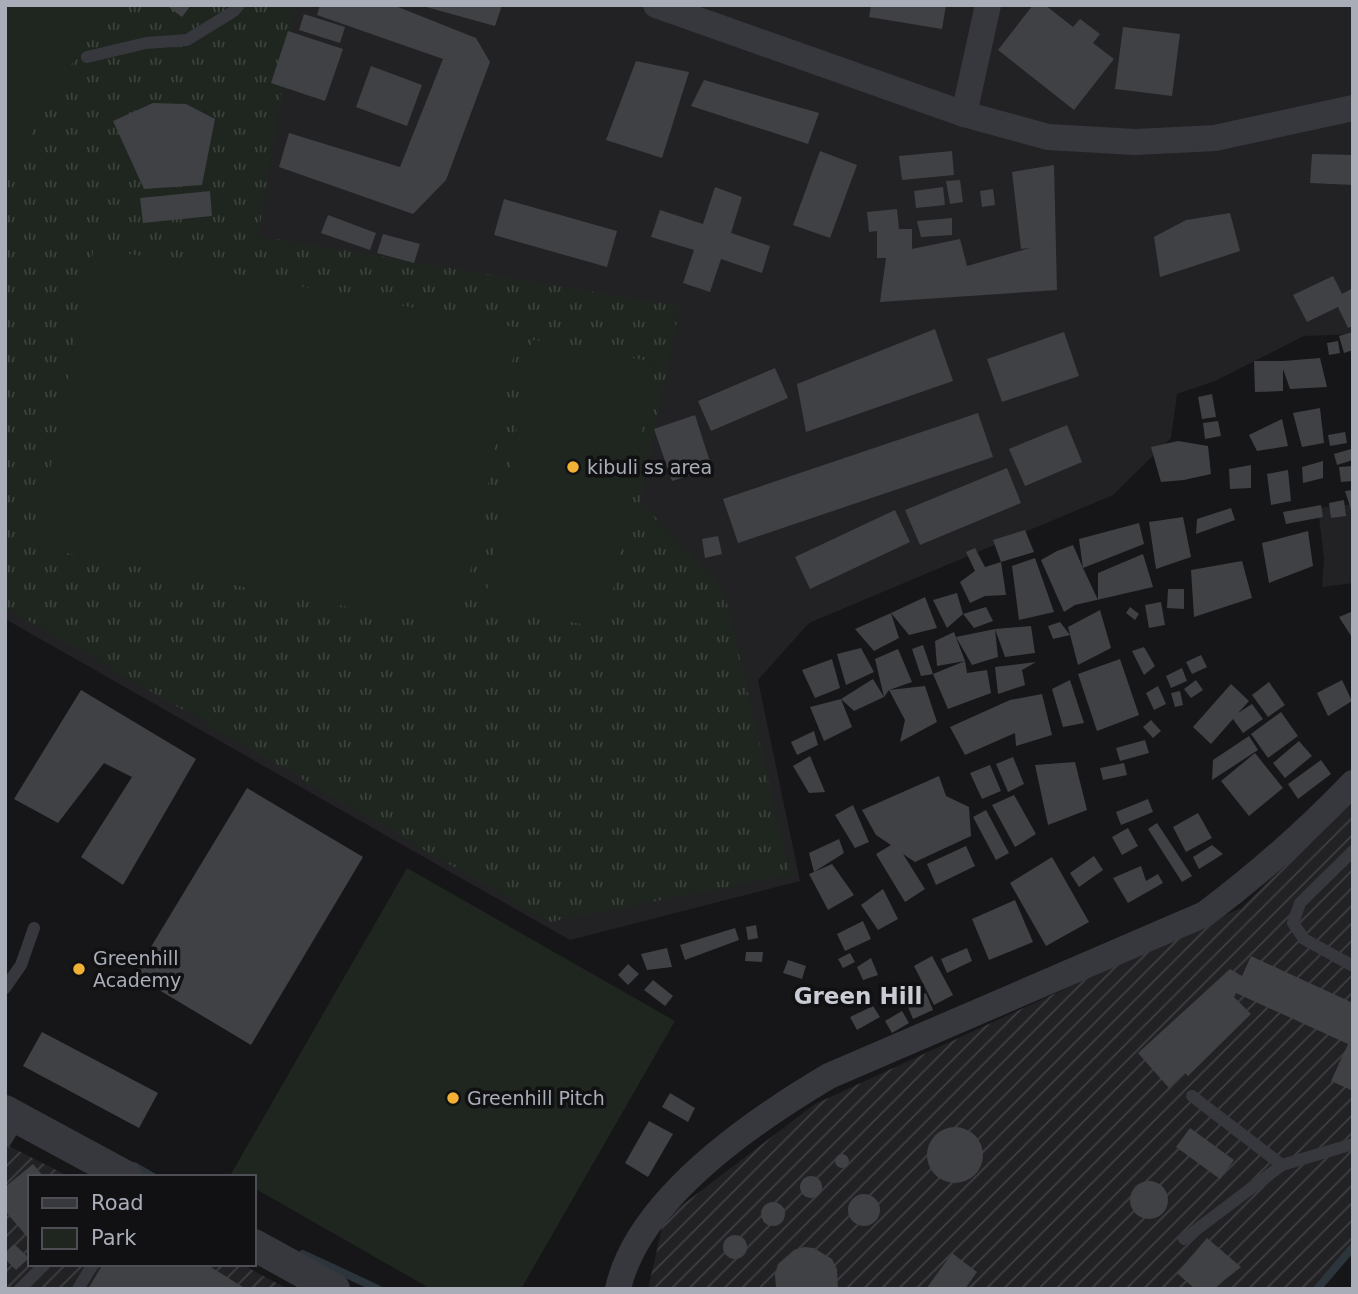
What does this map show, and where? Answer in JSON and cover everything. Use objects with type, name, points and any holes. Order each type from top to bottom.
[{"type":"street","points":[[656,5],[964,114],[1048,137],[1135,142],[1215,138],[1353,107]]},
{"type":"street","points":[[964,114],[988,5]]},
{"type":"street","points":[[618,1289],[623,1269],[657,1211],[723,1149],[776,1108],[829,1076],[1205,914],[1253,878],[1353,783]]},
{"type":"street","points":[[10,1124],[123,1175]]},
{"type":"street","points":[[256,1246],[334,1289]]},
{"type":"lane","points":[[87,57],[146,43],[187,40],[239,5]]},
{"type":"lane","points":[[1353,851],[1300,903],[1293,923],[1304,939],[1353,966]]},
{"type":"lane","points":[[5,989],[20,965],[34,928]]},
{"type":"lane","points":[[1192,1096],[1282,1165]]},
{"type":"lane","points":[[1184,1239],[1282,1165],[1353,1144]]},
{"type":"lane","points":[[23,1286],[43,1266]]},
{"type":"lane","points":[[78,1289],[92,1266]]},
{"type":"shaded area","name":"kibuli ss area","points":[[5,5],[1353,5],[1353,334],[1304,336],[1215,381],[1177,394],[1171,438],[1113,495],[809,623],[758,680],[800,881],[570,940],[5,619]]},
{"type":"shaded area","points":[[1353,504],[1353,583],[1322,587],[1324,559],[1318,508]]},
{"type":"shaded area","points":[[1353,797],[1353,1248],[1318,1289],[648,1289],[664,1219],[815,1104],[1241,908]]},
{"type":"shaded area","points":[[9,1146],[66,1175],[28,1175],[28,1266],[245,1266],[288,1289],[5,1289],[5,1153]]},
{"type":"green space","points":[[5,5],[296,5],[258,236],[680,306],[640,501],[724,590],[790,875],[549,922],[5,607]]},
{"type":"green space","points":[[5,5],[106,5],[5,178]]},
{"type":"green space","points":[[94,247],[519,328],[459,628],[35,547]]},
{"type":"green space","points":[[533,340],[655,362],[606,628],[484,607]]},
{"type":"green space","name":"Greenhill Pitch","points":[[407,868],[675,1021],[521,1289],[431,1289],[256,1189],[256,1175],[231,1174]]},
{"type":"building","points":[[166,5],[191,5],[182,17]]},
{"type":"building","points":[[320,5],[393,5],[476,38],[490,62],[446,180],[413,214],[279,167],[289,133],[400,167],[443,59],[317,15]]},
{"type":"building","points":[[419,5],[502,5],[495,26]]},
{"type":"building","points":[[871,5],[946,5],[942,29],[869,17]]},
{"type":"building","points":[[1033,5],[1045,5],[1073,27],[1080,19],[1100,34],[1093,43],[1114,59],[1074,110],[998,50]]},
{"type":"building","points":[[304,14],[345,27],[340,43],[299,30]]},
{"type":"building","points":[[1123,27],[1180,34],[1172,96],[1115,89]]},
{"type":"building","points":[[288,31],[343,49],[325,101],[271,83]]},
{"type":"building","points":[[636,61],[689,72],[662,158],[606,140]]},
{"type":"building","points":[[371,66],[422,85],[407,126],[356,107]]},
{"type":"building","points":[[704,80],[819,113],[808,144],[691,106]]},
{"type":"building","points":[[153,103],[186,104],[215,119],[202,185],[144,189],[113,121]]},
{"type":"building","points":[[820,151],[857,165],[830,238],[793,225]]},
{"type":"building","points":[[952,151],[954,175],[902,180],[899,156]]},
{"type":"building","points":[[1312,154],[1353,155],[1353,185],[1310,183]]},
{"type":"building","points":[[1054,165],[1057,290],[880,302],[886,258],[877,258],[877,231],[869,232],[867,212],[897,209],[899,229],[912,229],[912,249],[960,239],[967,266],[1030,248],[1021,249],[1012,172]]},
{"type":"building","points":[[960,180],[963,202],[950,204],[946,181]]},
{"type":"building","points":[[715,187],[742,197],[731,233],[770,246],[762,273],[721,259],[710,292],[683,283],[694,250],[651,237],[660,210],[703,224]]},
{"type":"building","points":[[943,187],[945,205],[916,208],[914,191]]},
{"type":"building","points":[[993,189],[995,205],[982,207],[980,191]]},
{"type":"building","points":[[210,191],[212,216],[143,223],[140,198]]},
{"type":"building","points":[[504,199],[617,231],[607,267],[494,235]]},
{"type":"building","points":[[1230,213],[1240,251],[1160,277],[1154,237],[1186,220]]},
{"type":"building","points":[[328,215],[376,233],[370,250],[321,233]]},
{"type":"building","points":[[952,218],[952,235],[921,237],[917,221]]},
{"type":"building","points":[[383,234],[420,244],[414,263],[377,253]]},
{"type":"building","points":[[1333,276],[1342,294],[1353,288],[1353,326],[1348,328],[1338,307],[1307,322],[1293,295]]},
{"type":"building","points":[[935,329],[953,381],[806,432],[797,384]]},
{"type":"building","points":[[1064,332],[1079,376],[1002,402],[987,359]]},
{"type":"building","points":[[1353,332],[1353,350],[1344,353],[1339,336]]},
{"type":"building","points":[[1338,341],[1340,353],[1329,355],[1327,343]]},
{"type":"building","points":[[1320,358],[1327,387],[1290,389],[1283,369],[1283,391],[1255,392],[1254,361]]},
{"type":"building","points":[[775,368],[788,398],[711,431],[698,401]]},
{"type":"building","points":[[1212,394],[1216,417],[1202,419],[1198,397]]},
{"type":"building","points":[[1320,408],[1324,443],[1302,447],[1293,413]]},
{"type":"building","points":[[978,413],[993,457],[738,543],[723,499]]},
{"type":"building","points":[[695,415],[712,468],[672,481],[654,429]]},
{"type":"building","points":[[1282,419],[1288,446],[1257,451],[1249,435]]},
{"type":"building","points":[[1218,421],[1221,436],[1205,439],[1203,423]]},
{"type":"building","points":[[1067,425],[1082,462],[1025,486],[1009,449]]},
{"type":"building","points":[[1345,432],[1347,443],[1330,446],[1328,435]]},
{"type":"building","points":[[1178,441],[1208,446],[1211,474],[1161,482],[1151,447]]},
{"type":"building","points":[[1351,449],[1353,460],[1337,465],[1334,454]]},
{"type":"building","points":[[1323,461],[1323,478],[1303,483],[1302,467]]},
{"type":"building","points":[[1251,465],[1251,488],[1230,489],[1229,469]]},
{"type":"building","points":[[1353,466],[1353,481],[1341,482],[1339,467]]},
{"type":"building","points":[[1007,468],[1021,503],[920,545],[905,510]]},
{"type":"building","points":[[1288,470],[1291,501],[1271,505],[1267,474]]},
{"type":"building","points":[[1353,490],[1353,513],[1352,513],[1345,491]]},
{"type":"building","points":[[1344,500],[1346,516],[1331,518],[1329,503]]},
{"type":"building","points":[[1321,505],[1323,517],[1286,524],[1283,512]]},
{"type":"building","points":[[1231,508],[1235,520],[1196,534],[1197,519]]},
{"type":"building","points":[[895,510],[910,542],[810,589],[795,557]]},
{"type":"building","points":[[1183,517],[1191,557],[1156,569],[1149,522]]},
{"type":"building","points":[[1139,523],[1144,544],[1083,568],[1079,539]]},
{"type":"building","points":[[1025,530],[1034,552],[1001,562],[993,540]]},
{"type":"building","points":[[1308,531],[1313,566],[1269,583],[1262,543]]},
{"type":"building","points":[[718,536],[722,554],[705,558],[702,539]]},
{"type":"building","points":[[1073,545],[1098,600],[1075,605],[1064,612],[1041,560]]},
{"type":"building","points":[[975,548],[985,567],[1001,562],[1006,595],[985,596],[970,603],[960,582],[975,571],[966,552]]},
{"type":"building","points":[[1143,554],[1153,587],[1098,600],[1098,573]]},
{"type":"building","points":[[1035,558],[1054,612],[1019,620],[1012,566]]},
{"type":"building","points":[[1242,561],[1252,598],[1194,617],[1191,570]]},
{"type":"building","points":[[1168,589],[1184,589],[1184,609],[1167,608]]},
{"type":"building","points":[[957,593],[963,614],[947,628],[933,600]]},
{"type":"building","points":[[925,597],[937,628],[909,635],[891,613]]},
{"type":"building","points":[[1161,602],[1165,625],[1149,628],[1145,605]]},
{"type":"building","points":[[986,607],[993,621],[974,628],[963,614]]},
{"type":"building","points":[[1130,607],[1139,614],[1135,620],[1126,613]]},
{"type":"building","points":[[1100,610],[1111,648],[1078,665],[1068,627]]},
{"type":"building","points":[[1353,611],[1353,639],[1339,617]]},
{"type":"building","points":[[891,613],[899,638],[874,651],[855,629]]},
{"type":"building","points":[[1060,622],[1070,635],[1053,639],[1048,626]]},
{"type":"building","points":[[1031,626],[1035,653],[1005,657],[995,629]]},
{"type":"building","points":[[995,629],[998,657],[972,665],[956,637]]},
{"type":"building","points":[[954,632],[965,661],[937,666],[935,641]]},
{"type":"building","points":[[923,645],[933,674],[921,676],[912,649]]},
{"type":"building","points":[[1144,647],[1155,666],[1144,675],[1132,651]]},
{"type":"building","points":[[861,648],[874,672],[846,685],[837,654]]},
{"type":"building","points":[[898,649],[912,682],[889,690],[884,697],[875,659]]},
{"type":"building","points":[[1201,655],[1207,667],[1192,674],[1186,662]]},
{"type":"building","points":[[832,659],[840,688],[815,698],[802,670]]},
{"type":"building","points":[[1120,659],[1139,715],[1097,731],[1078,674]]},
{"type":"building","points":[[965,661],[967,673],[987,670],[991,693],[948,709],[933,674]]},
{"type":"building","points":[[1036,662],[1022,670],[1025,685],[998,694],[995,667]]},
{"type":"building","points":[[1182,668],[1187,681],[1171,688],[1166,676]]},
{"type":"building","points":[[873,679],[884,697],[854,711],[841,699]]},
{"type":"building","points":[[1070,680],[1084,723],[1063,727],[1052,689]]},
{"type":"building","points":[[1196,680],[1203,690],[1191,698],[1184,689]]},
{"type":"building","points":[[1342,680],[1352,701],[1328,716],[1317,693]]},
{"type":"building","points":[[1269,682],[1285,705],[1268,717],[1252,695]]},
{"type":"building","points":[[1231,684],[1249,701],[1238,713],[1252,704],[1263,719],[1243,733],[1233,719],[1211,744],[1193,727]]},
{"type":"building","points":[[925,686],[937,722],[900,742],[905,720],[889,690]]},
{"type":"building","points":[[1158,686],[1166,704],[1154,710],[1146,693]]},
{"type":"building","points":[[81,690],[196,759],[123,885],[81,857],[132,777],[104,763],[58,823],[14,799]]},
{"type":"building","points":[[1180,691],[1183,705],[1175,707],[1171,693]]},
{"type":"building","points":[[1042,694],[1052,735],[1016,746],[1015,733],[965,755],[950,727],[1010,700]]},
{"type":"building","points":[[841,699],[852,727],[824,741],[810,707]]},
{"type":"building","points":[[1281,712],[1298,736],[1268,758],[1251,734]]},
{"type":"building","points":[[1151,720],[1161,731],[1153,738],[1143,727]]},
{"type":"building","points":[[814,731],[818,745],[797,755],[791,742]]},
{"type":"building","points":[[1249,736],[1258,750],[1212,780],[1213,760]]},
{"type":"building","points":[[1145,740],[1149,753],[1120,761],[1116,748]]},
{"type":"building","points":[[1299,741],[1312,756],[1285,778],[1273,763]]},
{"type":"building","points":[[1255,753],[1283,788],[1249,816],[1221,781]]},
{"type":"building","points":[[810,756],[825,792],[809,793],[793,766]]},
{"type":"building","points":[[1013,757],[1024,784],[1008,792],[996,764]]},
{"type":"building","points":[[1321,760],[1331,774],[1298,799],[1288,784]]},
{"type":"building","points":[[1075,762],[1087,810],[1048,825],[1035,765]]},
{"type":"building","points":[[1124,763],[1127,775],[1103,780],[1100,768]]},
{"type":"building","points":[[990,765],[1001,791],[982,799],[970,773]]},
{"type":"building","points":[[939,776],[946,796],[969,807],[971,836],[915,862],[903,854],[925,889],[905,902],[876,854],[891,845],[876,835],[862,810]]},
{"type":"building","points":[[247,788],[363,857],[251,1045],[134,975]]},
{"type":"building","points":[[1014,795],[1036,834],[1015,847],[992,805]]},
{"type":"building","points":[[1148,799],[1153,812],[1121,825],[1116,812]]},
{"type":"building","points":[[853,805],[869,842],[855,848],[835,815]]},
{"type":"building","points":[[986,810],[1009,853],[996,860],[973,817]]},
{"type":"building","points":[[1198,813],[1212,838],[1186,852],[1173,827]]},
{"type":"building","points":[[1157,823],[1192,876],[1182,882],[1148,829]]},
{"type":"building","points":[[1128,828],[1138,846],[1122,855],[1112,837]]},
{"type":"building","points":[[839,839],[844,853],[814,872],[809,853]]},
{"type":"building","points":[[1212,845],[1223,854],[1199,869],[1193,857]]},
{"type":"building","points":[[966,846],[975,866],[936,885],[927,864]]},
{"type":"building","points":[[1094,856],[1103,870],[1079,887],[1070,873]]},
{"type":"building","points":[[1052,857],[1089,922],[1046,946],[1010,883]]},
{"type":"building","points":[[832,864],[854,895],[828,910],[809,874]]},
{"type":"building","points":[[1141,866],[1146,881],[1158,874],[1163,883],[1128,903],[1113,878]]},
{"type":"building","points":[[883,889],[898,919],[878,930],[861,905]]},
{"type":"building","points":[[1015,900],[1033,942],[989,960],[972,919]]},
{"type":"building","points":[[863,921],[871,939],[845,951],[837,934]]},
{"type":"building","points":[[756,925],[758,938],[748,940],[746,927]]},
{"type":"building","points":[[735,928],[739,940],[685,960],[680,945]]},
{"type":"building","points":[[667,948],[672,967],[647,970],[641,954]]},
{"type":"building","points":[[967,948],[972,961],[947,973],[941,959]]},
{"type":"building","points":[[746,952],[763,952],[762,962],[745,961]]},
{"type":"building","points":[[850,953],[855,962],[843,968],[838,959]]},
{"type":"building","points":[[932,956],[953,995],[934,1005],[914,966]]},
{"type":"building","points":[[1251,956],[1353,1003],[1353,1091],[1331,1081],[1348,1044],[1236,993],[1234,997],[1251,1014],[1188,1076],[1185,1073],[1169,1088],[1138,1053],[1230,969],[1242,976]]},
{"type":"building","points":[[871,958],[878,975],[863,980],[857,967]]},
{"type":"building","points":[[788,960],[806,966],[802,979],[783,973]]},
{"type":"building","points":[[628,964],[639,974],[628,985],[618,975]]},
{"type":"building","points":[[653,980],[673,996],[665,1006],[644,990]]},
{"type":"building","points":[[926,993],[933,1010],[913,1019],[906,1002]]},
{"type":"building","points":[[873,1006],[880,1017],[857,1030],[850,1017]]},
{"type":"building","points":[[902,1011],[909,1023],[892,1033],[885,1021]]},
{"type":"building","points":[[42,1032],[158,1093],[139,1128],[23,1066]]},
{"type":"building","points":[[670,1093],[695,1108],[688,1122],[662,1107]]},
{"type":"building","points":[[649,1121],[673,1134],[648,1177],[625,1163]]},
{"type":"building","points":[[955,1127],[970,1132],[978,1140],[983,1155],[978,1170],[970,1178],[955,1183],[940,1178],[932,1170],[927,1155],[932,1140],[940,1132]]},
{"type":"building","points":[[1190,1128],[1234,1160],[1220,1179],[1176,1147]]},
{"type":"building","points":[[839,1154],[845,1154],[849,1161],[845,1168],[839,1168],[835,1164],[835,1158]]},
{"type":"building","points":[[33,1164],[42,1175],[28,1175],[28,1238],[5,1211],[5,1187]]},
{"type":"building","points":[[811,1176],[819,1179],[822,1187],[819,1195],[811,1198],[803,1195],[800,1187],[803,1179]]},
{"type":"building","points":[[1149,1181],[1162,1187],[1168,1200],[1162,1213],[1149,1219],[1136,1213],[1130,1200],[1136,1187]]},
{"type":"building","points":[[864,1194],[875,1199],[880,1210],[875,1221],[864,1226],[853,1221],[848,1210],[853,1199]]},
{"type":"building","points":[[773,1202],[782,1205],[785,1214],[782,1223],[773,1226],[764,1223],[761,1214],[764,1205]]},
{"type":"building","points":[[735,1235],[746,1242],[747,1247],[740,1258],[735,1259],[724,1252],[723,1247],[730,1236]]},
{"type":"building","points":[[1207,1238],[1241,1267],[1213,1289],[1195,1289],[1177,1273]]},
{"type":"building","points":[[14,1244],[28,1259],[16,1270],[5,1259],[5,1253]]},
{"type":"building","points":[[814,1248],[832,1259],[837,1269],[838,1289],[776,1289],[775,1274],[778,1264],[794,1250]]},
{"type":"building","points":[[952,1253],[977,1272],[965,1289],[926,1289]]},
{"type":"building","points":[[102,1266],[209,1266],[246,1289],[88,1289]]},
{"type":"waterway","points":[[134,1166],[150,1175]]},
{"type":"waterway","points":[[1317,1289],[1353,1247]]},
{"type":"waterway","points":[[303,1254],[378,1289]]},
{"type":"place","name":"kibuli ss area","points":[[573,467]]},
{"type":"place","name":"Greenhill Academy","points":[[79,969]]},
{"type":"place","name":"Greenhill Pitch","points":[[453,1098]]},
{"type":"district","name":"Green Hill","points":[[858,996]]}]
